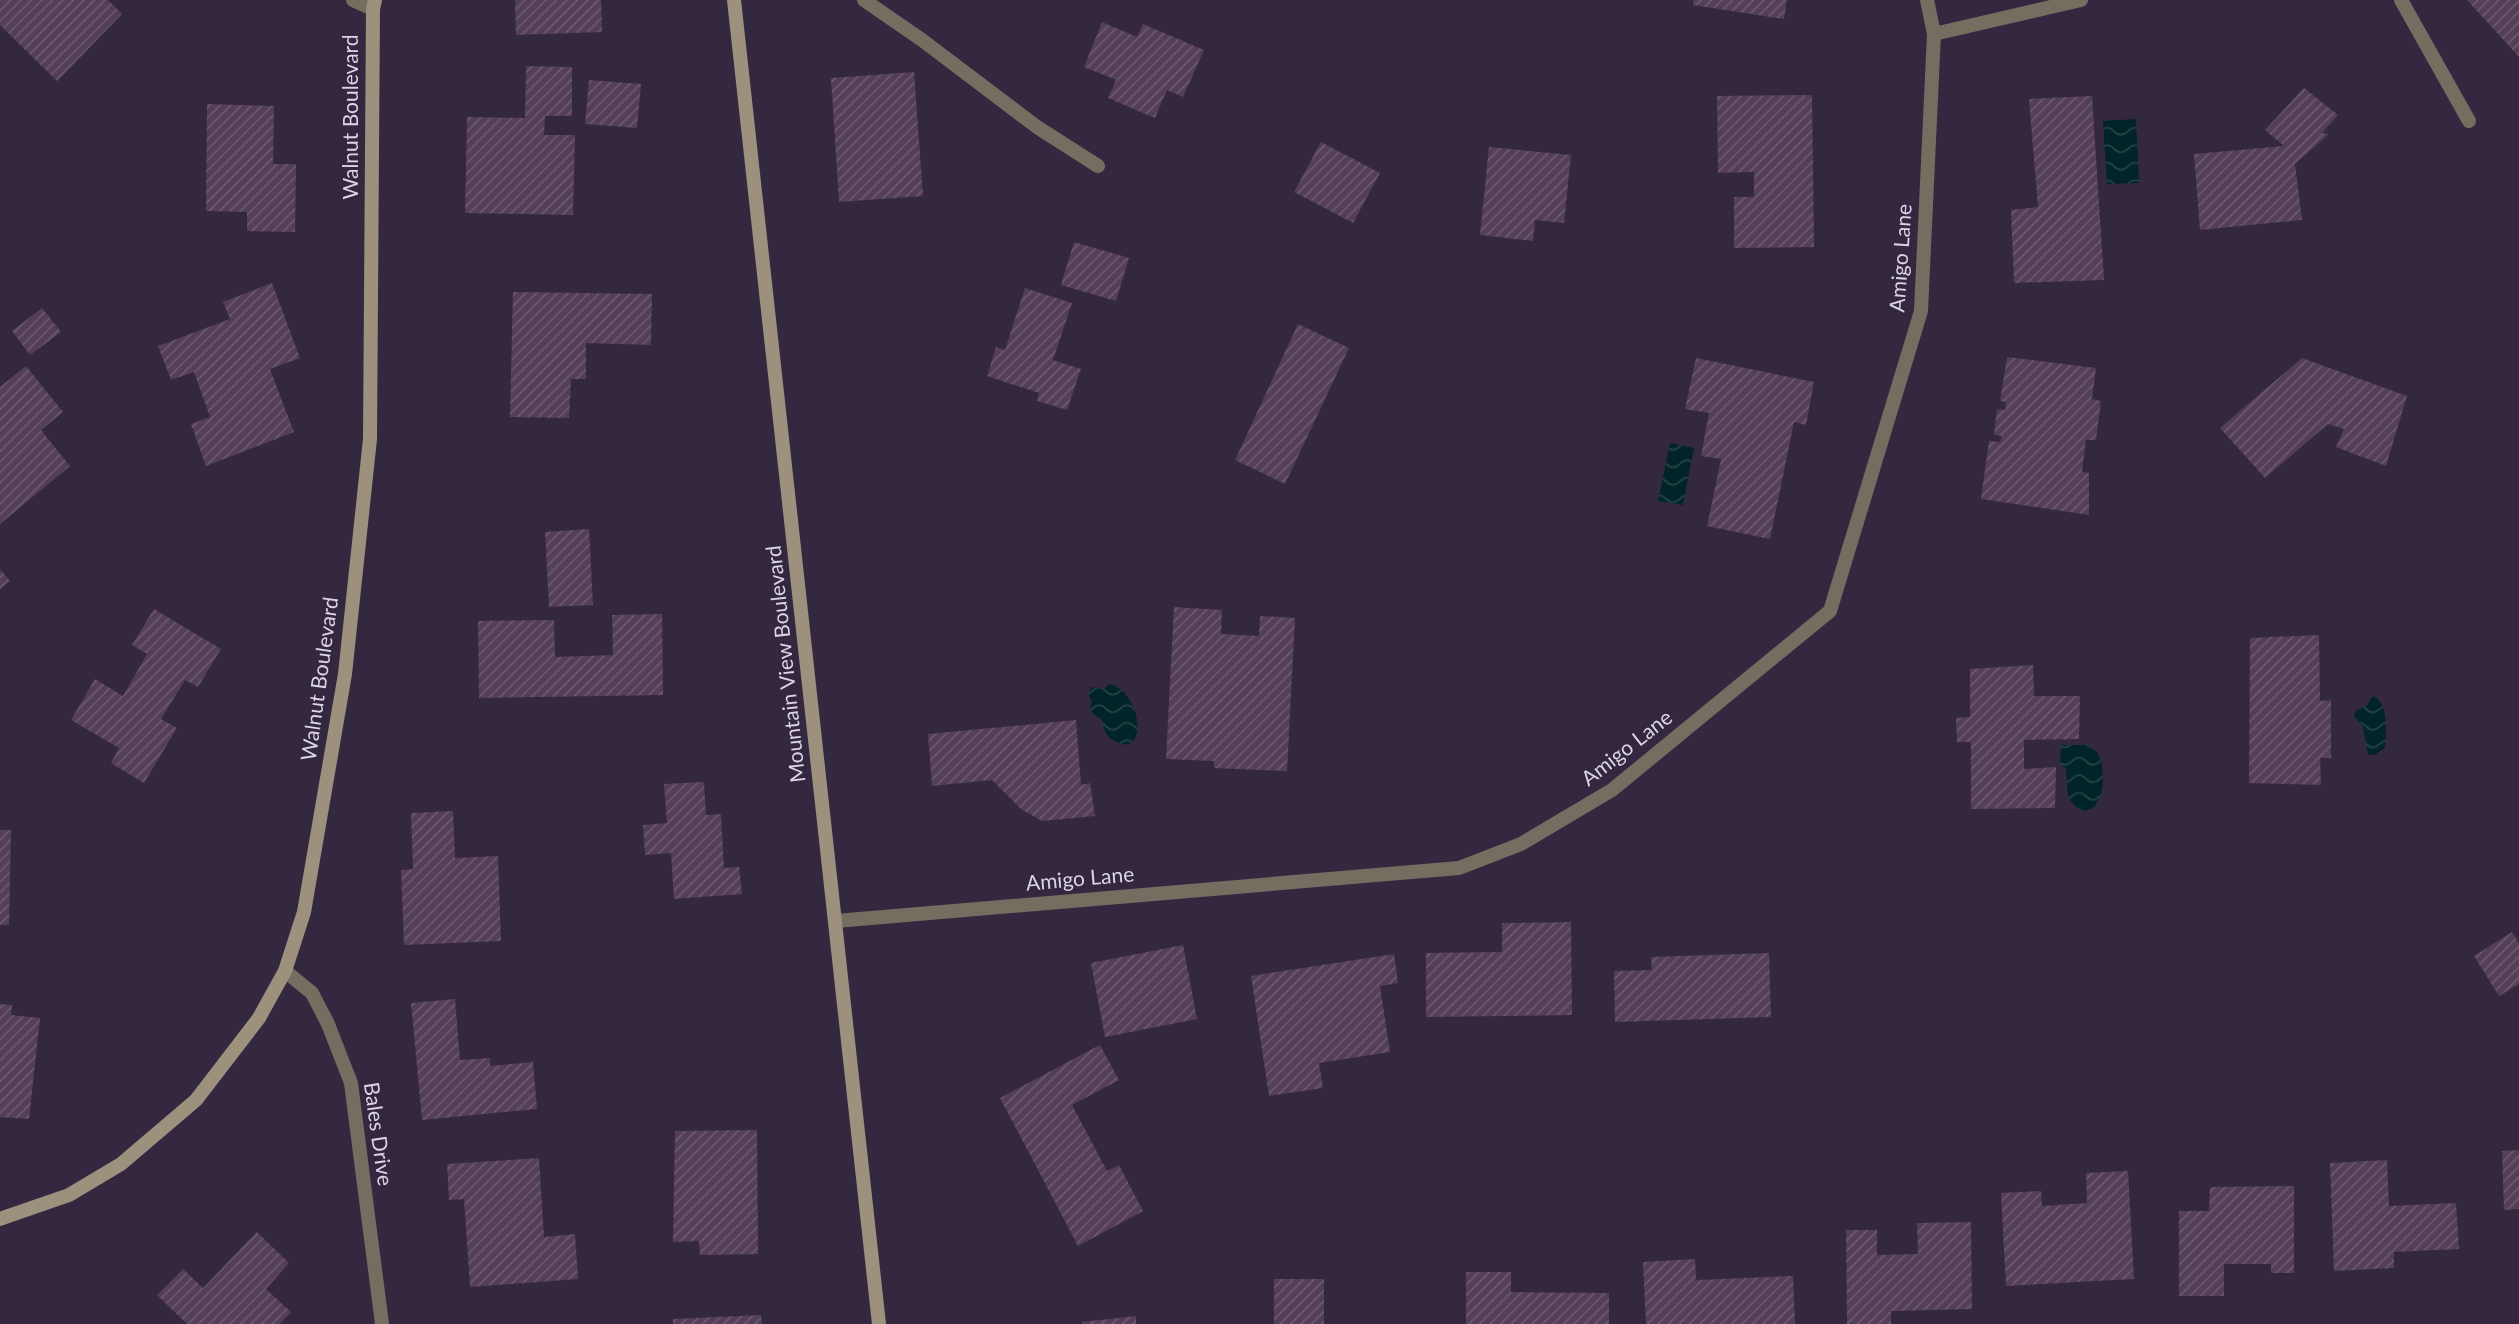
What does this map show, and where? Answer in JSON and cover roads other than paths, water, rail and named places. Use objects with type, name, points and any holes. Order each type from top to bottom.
[{"type":"street","points":[[353,0],[374,5]]},
{"type":"street","name":"Mountain View Boulevard","points":[[734,0],[879,1324]]},
{"type":"street","points":[[864,0],[1037,127],[1098,166]]},
{"type":"street","name":"Amigo Lane","points":[[836,921],[1459,868],[1521,845],[1622,781],[1830,611],[1921,311],[1934,34],[1927,0]]},
{"type":"street","points":[[1934,34],[2081,0]]},
{"type":"street","points":[[2401,0],[2469,121]]},
{"type":"street","name":"Walnut Boulevard","points":[[0,1219],[69,1195],[111,1170],[197,1100],[259,1018],[285,971],[304,912],[345,674],[370,439],[374,5]]},
{"type":"street","name":"Bales Drive","points":[[285,971],[312,993],[328,1024],[351,1083],[382,1324]]},
{"type":"water","points":[[2136,119],[2139,183],[2107,184],[2103,121]]},
{"type":"water","points":[[1670,443],[1694,448],[1683,505],[1658,501]]},
{"type":"water","points":[[1110,684],[1121,690],[1135,711],[1137,733],[1133,741],[1127,744],[1116,742],[1108,736],[1102,720],[1093,714],[1090,707],[1092,701],[1088,694],[1092,687],[1103,689]]},
{"type":"water","points":[[2373,696],[2382,705],[2386,726],[2385,748],[2374,755],[2368,754],[2363,727],[2354,716]]},
{"type":"water","points":[[2061,745],[2087,745],[2098,753],[2103,782],[2100,796],[2093,808],[2085,811],[2070,799],[2066,769],[2060,764]]}]
